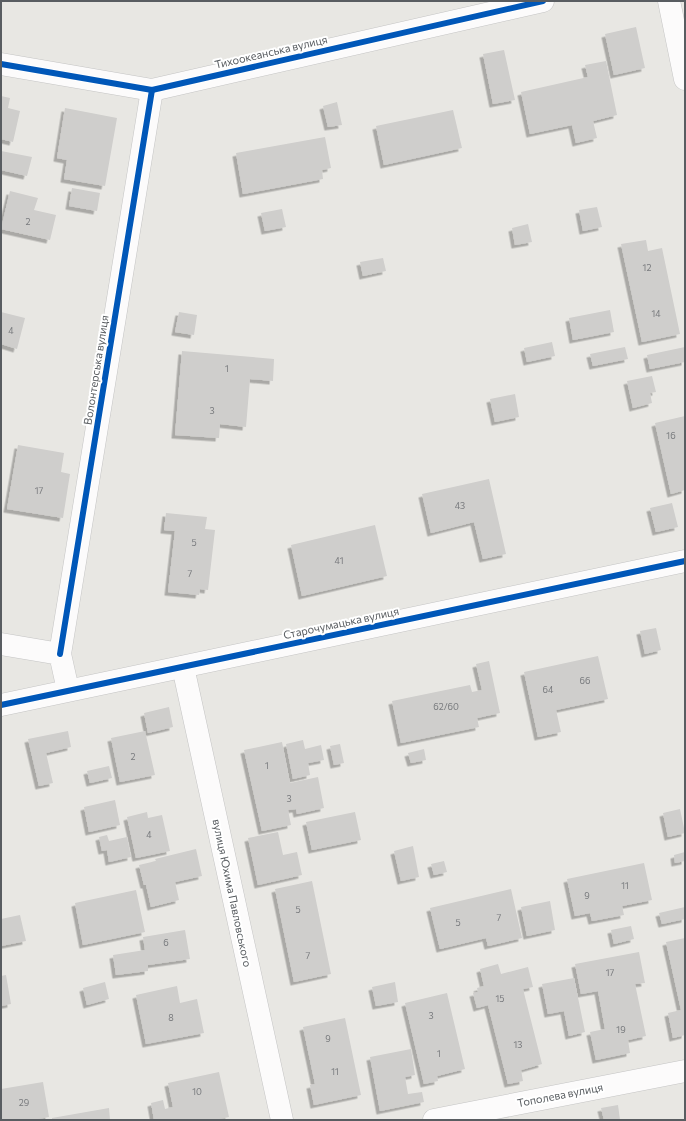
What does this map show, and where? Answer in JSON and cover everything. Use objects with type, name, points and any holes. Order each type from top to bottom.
[{"type":"street","name":"Тихоокеанська вулиця","points":[[1,64],[152,90],[543,1]]},
{"type":"street","points":[[668,1],[685,79]]},
{"type":"street","name":"Волонтерська вулиця","points":[[60,654],[152,90]]},
{"type":"street","name":"Старочумацька вулиця","points":[[1,705],[685,561]]},
{"type":"street","points":[[1,644],[60,654],[68,690]]},
{"type":"street","name":"вулиця Юхима Павловського","points":[[183,667],[282,1120]]},
{"type":"street","name":"Тополева вулиця","points":[[434,1120],[685,1071]]},
{"type":"building","points":[[636,27],[645,68],[614,75],[605,34]]},
{"type":"building","points":[[504,50],[515,100],[493,104],[483,54]]},
{"type":"building","points":[[606,61],[617,115],[593,121],[597,138],[576,143],[572,125],[530,134],[521,92],[588,77],[585,65]]},
{"type":"building","points":[[1,96],[10,98],[8,108],[20,111],[13,142],[1,139]]},
{"type":"building","points":[[337,102],[342,125],[328,127],[323,106]]},
{"type":"building","points":[[65,108],[117,118],[105,186],[64,179],[67,160],[57,158]]},
{"type":"building","points":[[453,110],[462,148],[384,165],[376,126]]},
{"type":"building","points":[[325,137],[331,168],[322,170],[323,179],[243,194],[236,153]]},
{"type":"building","points":[[1,151],[32,157],[27,176],[1,170]]},
{"type":"building","points":[[72,188],[100,193],[97,211],[69,206]]},
{"type":"building","points":[[10,191],[38,198],[34,210],[56,215],[50,240],[1,229]]},
{"type":"building","points":[[597,207],[602,227],[583,231],[579,210]]},
{"type":"building","points":[[282,209],[286,227],[265,231],[261,213]]},
{"type":"building","points":[[528,224],[532,242],[515,245],[512,228]]},
{"type":"building","points":[[646,240],[648,251],[662,248],[680,334],[642,342],[621,244]]},
{"type":"building","points":[[383,258],[386,271],[363,276],[360,262]]},
{"type":"building","points":[[610,310],[614,332],[573,340],[569,318]]},
{"type":"building","points":[[1,312],[25,318],[17,349],[1,344]]},
{"type":"building","points":[[179,312],[197,315],[194,335],[175,332]]},
{"type":"building","points":[[552,342],[555,356],[527,362],[524,348]]},
{"type":"building","points":[[625,347],[628,359],[593,366],[590,354]]},
{"type":"building","points":[[685,347],[685,362],[650,369],[647,355]]},
{"type":"building","points":[[182,351],[274,359],[273,381],[250,379],[246,427],[220,424],[219,438],[175,435]]},
{"type":"building","points":[[652,376],[656,392],[650,393],[652,403],[633,408],[627,381]]},
{"type":"building","points":[[515,394],[519,417],[495,422],[490,399]]},
{"type":"building","points":[[685,416],[685,490],[671,494],[655,423]]},
{"type":"building","points":[[18,445],[64,453],[61,472],[70,474],[63,518],[7,509]]},
{"type":"building","points":[[489,479],[506,554],[483,559],[474,522],[431,533],[422,494]]},
{"type":"building","points":[[672,503],[678,527],[656,532],[650,508]]},
{"type":"building","points":[[166,513],[207,517],[205,529],[215,530],[208,590],[200,589],[199,595],[168,592],[175,531],[164,530]]},
{"type":"building","points":[[375,525],[387,576],[302,596],[291,545]]},
{"type":"building","points":[[656,628],[661,650],[645,654],[640,631]]},
{"type":"building","points":[[598,656],[608,699],[556,710],[561,732],[538,737],[524,672]]},
{"type":"building","points":[[489,661],[500,713],[477,718],[479,727],[401,743],[392,701],[470,685],[472,692],[482,690],[476,664]]},
{"type":"building","points":[[169,707],[173,727],[148,733],[144,713]]},
{"type":"building","points":[[68,731],[71,747],[46,753],[53,783],[39,786],[28,739]]},
{"type":"building","points":[[145,731],[155,775],[120,782],[111,738]]},
{"type":"building","points":[[303,740],[305,749],[321,745],[324,760],[308,763],[310,775],[293,779],[286,744]]},
{"type":"building","points":[[282,742],[290,783],[318,777],[324,808],[297,814],[296,809],[288,810],[291,825],[262,831],[244,750]]},
{"type":"building","points":[[340,744],[344,763],[334,765],[330,746]]},
{"type":"building","points":[[424,749],[426,760],[411,763],[408,753]]},
{"type":"building","points":[[109,766],[112,778],[90,783],[87,771]]},
{"type":"building","points":[[115,800],[120,825],[89,832],[84,807]]},
{"type":"building","points":[[680,809],[685,833],[668,837],[663,813]]},
{"type":"building","points":[[147,812],[148,818],[162,815],[170,851],[136,858],[127,817]]},
{"type":"building","points":[[355,812],[361,840],[312,850],[306,822]]},
{"type":"building","points":[[278,832],[283,855],[297,852],[302,875],[258,885],[248,838]]},
{"type":"building","points":[[107,835],[109,841],[127,837],[131,857],[109,862],[107,850],[102,851],[99,837]]},
{"type":"building","points":[[413,846],[419,877],[401,881],[394,851]]},
{"type":"building","points":[[196,849],[202,876],[175,882],[179,900],[151,907],[146,885],[144,885],[139,865],[156,861],[155,859]]},
{"type":"building","points":[[685,852],[685,861],[675,863],[674,855]]},
{"type":"building","points":[[444,861],[447,872],[434,875],[431,864]]},
{"type":"building","points":[[644,863],[652,900],[622,906],[624,915],[592,921],[590,913],[575,916],[567,879]]},
{"type":"building","points":[[312,881],[331,974],[294,982],[275,889]]},
{"type":"building","points":[[511,889],[522,938],[488,946],[486,938],[440,949],[430,908]]},
{"type":"building","points":[[136,890],[145,932],[83,945],[75,903]]},
{"type":"building","points":[[550,901],[555,930],[527,936],[521,907]]},
{"type":"building","points":[[685,907],[685,919],[662,924],[659,913]]},
{"type":"building","points":[[20,915],[26,941],[1,946],[1,919]]},
{"type":"building","points":[[631,926],[634,939],[614,944],[611,930]]},
{"type":"building","points":[[185,930],[190,959],[148,965],[148,971],[116,975],[113,955],[145,950],[143,937]]},
{"type":"building","points":[[685,938],[685,1035],[673,1038],[668,1013],[681,1010],[666,942]]},
{"type":"building","points":[[639,952],[645,983],[635,984],[646,1036],[628,1040],[630,1053],[596,1060],[590,1032],[605,1029],[598,991],[581,994],[575,964]]},
{"type":"building","points":[[498,964],[501,974],[528,967],[533,987],[523,989],[542,1064],[521,1070],[523,1081],[508,1084],[488,1005],[477,1008],[473,993],[478,992],[477,988],[484,986],[480,969]]},
{"type":"building","points":[[6,975],[11,1004],[1,1006],[1,976]]},
{"type":"building","points":[[574,978],[585,1032],[569,1036],[564,1011],[548,1014],[542,984]]},
{"type":"building","points":[[105,982],[109,999],[87,1005],[83,988]]},
{"type":"building","points":[[395,982],[398,1002],[376,1006],[372,987]]},
{"type":"building","points":[[177,986],[180,1003],[197,999],[204,1033],[146,1044],[136,995]]},
{"type":"building","points":[[447,993],[465,1069],[437,1076],[438,1081],[424,1084],[405,1003]]},
{"type":"building","points":[[345,1018],[361,1095],[314,1105],[310,1085],[315,1084],[303,1027]]},
{"type":"building","points":[[411,1049],[415,1075],[405,1077],[408,1094],[422,1092],[424,1102],[380,1111],[370,1057]]},
{"type":"building","points":[[219,1072],[229,1117],[215,1120],[154,1120],[151,1103],[163,1100],[165,1109],[173,1107],[168,1083]]},
{"type":"building","points":[[43,1082],[49,1117],[33,1120],[1,1120],[1,1089]]},
{"type":"building","points":[[618,1105],[620,1120],[604,1120],[601,1108]]},
{"type":"building","points":[[109,1108],[110,1120],[52,1120],[52,1118]]},
{"type":"cycle path","points":[[1,64],[152,90],[543,1]]},
{"type":"cycle path","points":[[60,654],[152,90]]},
{"type":"cycle path","points":[[1,705],[685,561]]}]
